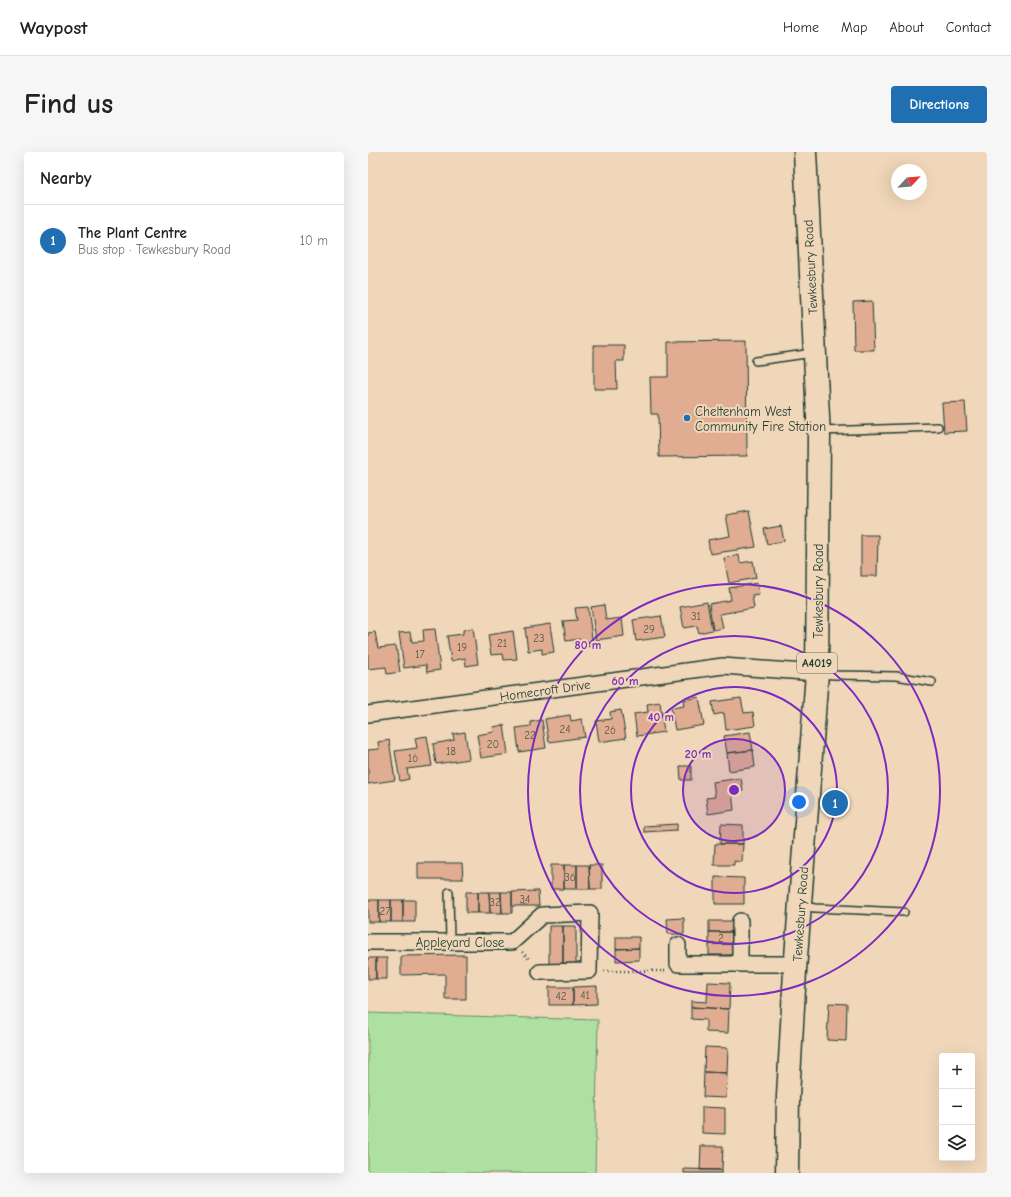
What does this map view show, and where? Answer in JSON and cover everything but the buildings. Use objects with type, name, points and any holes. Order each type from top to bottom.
[{"type":"highway","name":"Tewkesbury Road","points":[[787,1173],[788,1096],[817,673],[818,432],[805,152]]},
{"type":"street","name":"Homecroft Drive","points":[[368,714],[723,666],[817,673]]},
{"type":"street","name":"Appleyard Close","points":[[368,942],[512,942],[542,915],[590,913],[589,971],[540,972]]},
{"type":"street","points":[[740,920],[740,963]]},
{"type":"street","points":[[678,944],[678,964],[796,964]]},
{"type":"lane","points":[[756,360],[815,353]]},
{"type":"lane","points":[[818,432],[938,427]]},
{"type":"lane","points":[[817,673],[836,675],[896,676],[932,682]]},
{"type":"lane","points":[[449,892],[450,942]]},
{"type":"lane","points":[[800,905],[815,908],[904,912]]},
{"type":"path","points":[[512,942],[540,972]]},
{"type":"green space","points":[[368,1013],[598,1020],[595,1173],[368,1173]]},
{"type":"place","name":"Cheltenham West Community Fire Station","points":[[687,418]]},
{"type":"place","name":"The Plant Centre","points":[[835,803]]}]
